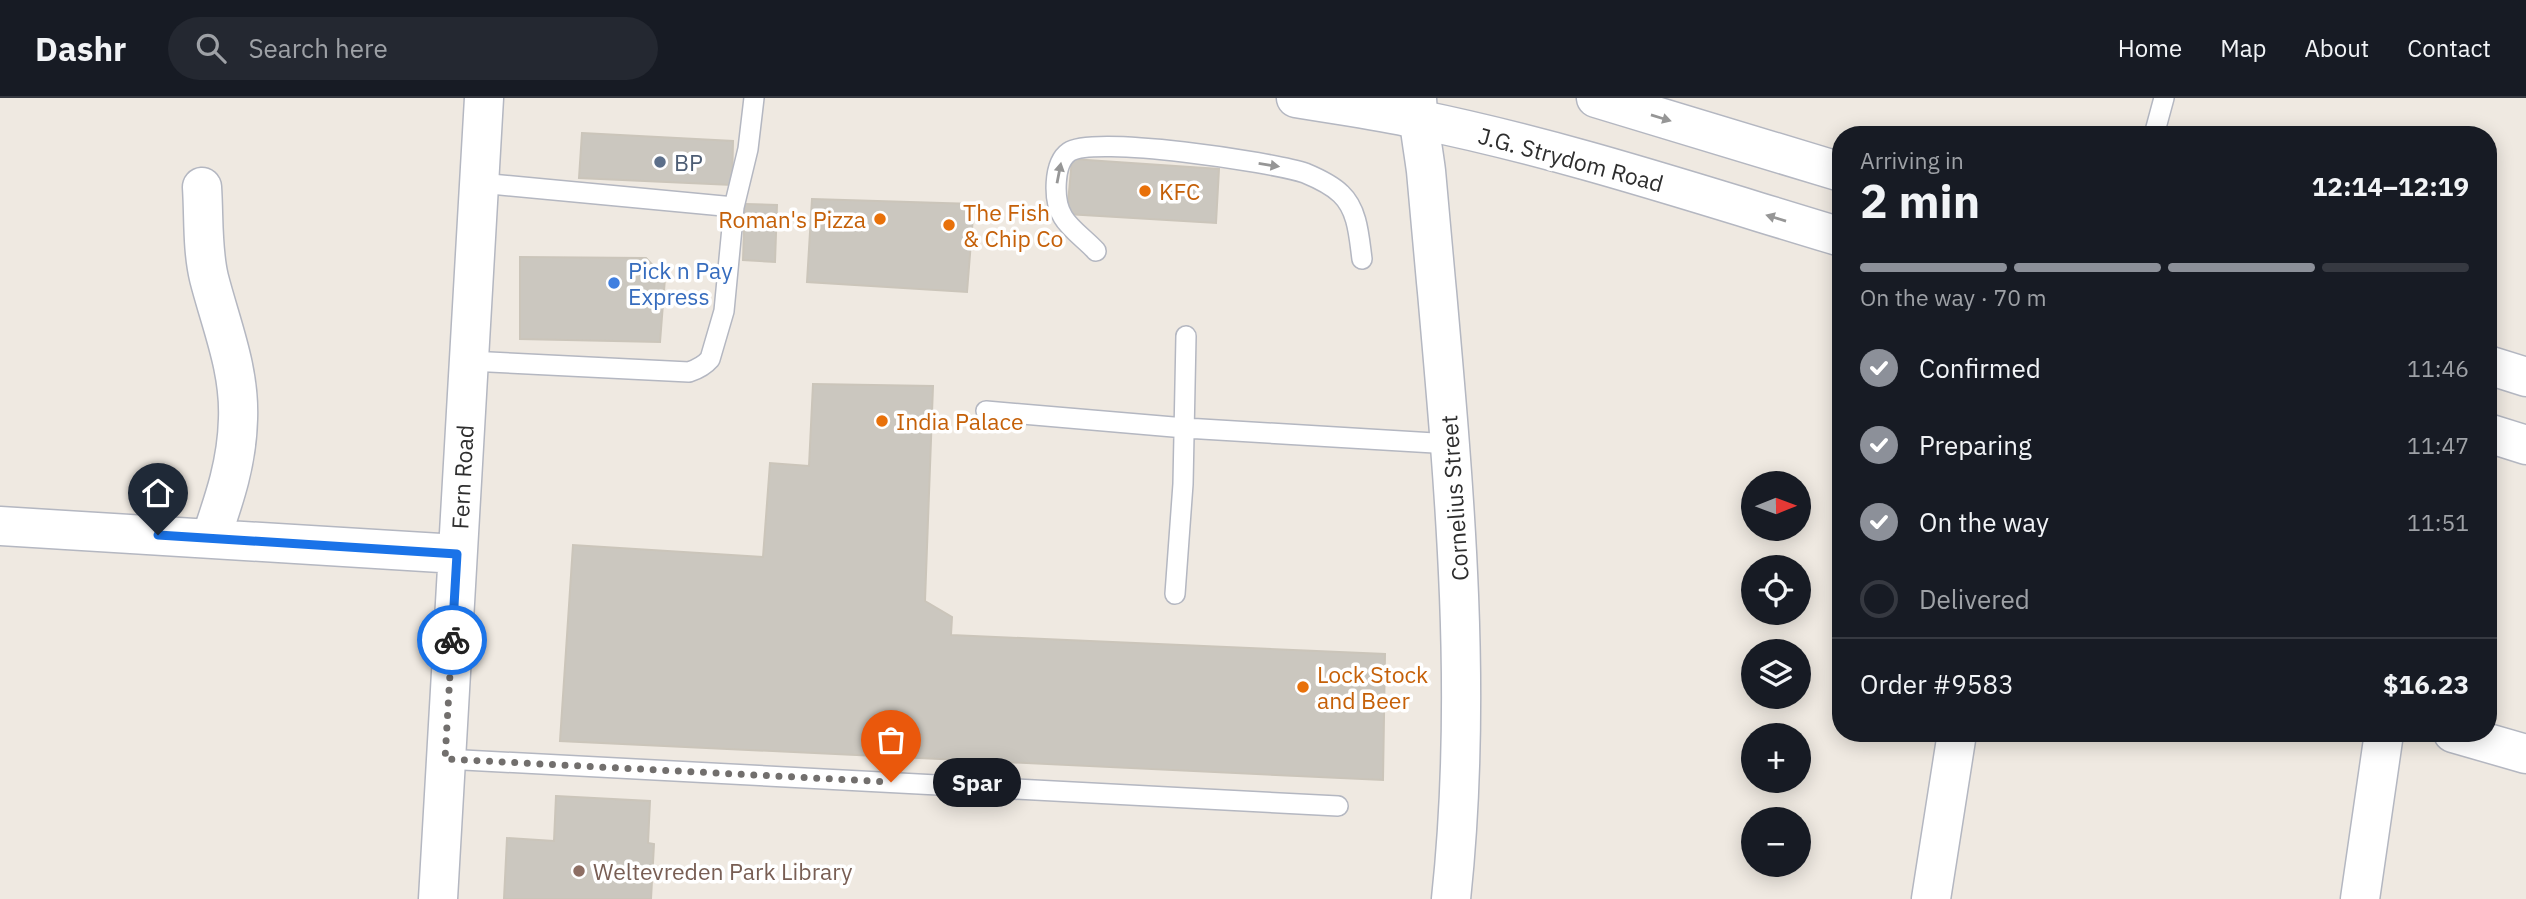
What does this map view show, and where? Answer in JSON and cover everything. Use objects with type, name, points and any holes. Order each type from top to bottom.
[{"type":"street","name":"Fern Road","points":[[438,899],[484,98]]},
{"type":"street","name":"J.G. Strydom Road","points":[[1296,98],[1417,108],[1565,156],[1832,234]]},
{"type":"street","points":[[1596,98],[1832,169]]},
{"type":"street","name":"Cornelius Street","points":[[1417,108],[1426,169],[1451,444],[1461,615],[1461,749],[1451,899]]},
{"type":"street","points":[[202,187],[209,277],[231,351],[239,416],[233,473],[211,538]]},
{"type":"street","points":[[2497,368],[2526,377]]},
{"type":"street","points":[[2497,436],[2526,444]]},
{"type":"street","points":[[0,526],[457,554]]},
{"type":"street","points":[[1931,899],[1956,742]]},
{"type":"street","points":[[2360,899],[2383,742]]},
{"type":"street","points":[[2484,742],[2526,754]]},
{"type":"lane","points":[[469,361],[689,372],[699,369],[710,359],[724,312],[734,207],[748,149],[754,98]]},
{"type":"lane","points":[[2156,126],[2164,98]]},
{"type":"lane","points":[[1096,251],[1063,216],[1058,202],[1060,164],[1067,152],[1080,146],[1119,146],[1220,157],[1306,174],[1334,187],[1348,201],[1356,219],[1362,259]]},
{"type":"lane","points":[[480,183],[734,207]]},
{"type":"lane","points":[[1175,594],[1184,484],[1186,336]]},
{"type":"lane","points":[[986,411],[1185,428],[1451,444]]},
{"type":"lane","points":[[445,759],[1338,806]]},
{"type":"building","points":[[582,133],[733,141],[732,185],[579,178]]},
{"type":"building","points":[[1072,159],[1219,169],[1216,223],[1067,214]]},
{"type":"building","points":[[812,199],[974,204],[967,292],[807,282]]},
{"type":"building","points":[[745,204],[777,205],[775,262],[743,260]]},
{"type":"building","points":[[520,257],[646,258],[665,278],[660,342],[520,339]]},
{"type":"building","points":[[813,384],[933,386],[925,601],[952,617],[951,635],[1385,654],[1383,780],[560,741],[573,545],[763,557],[770,463],[809,466]]},
{"type":"building","name":"Weltevreden Park Library","points":[[556,796],[650,801],[648,843],[654,844],[651,899],[504,899],[507,838],[554,841]]},
{"type":"way so far","points":[[452,640],[445,759],[891,782]]},
{"type":"place","name":"BP","points":[[660,162]]},
{"type":"place","name":"KFC","points":[[1145,191]]},
{"type":"place","name":"Roman's Pizza","points":[[880,219]]},
{"type":"place","name":"The Fish & Chip Co","points":[[949,225]]},
{"type":"place","name":"Pick n Pay Express","points":[[614,283]]},
{"type":"place","name":"India Palace","points":[[882,421]]},
{"type":"place","name":"Lock Stock and Beer","points":[[1303,687]]},
{"type":"place","name":"Spar","points":[[891,782]]},
{"type":"place","name":"Weltevreden Park Library","points":[[579,871]]},
{"type":"route","points":[[158,535],[457,554],[452,640]]}]
